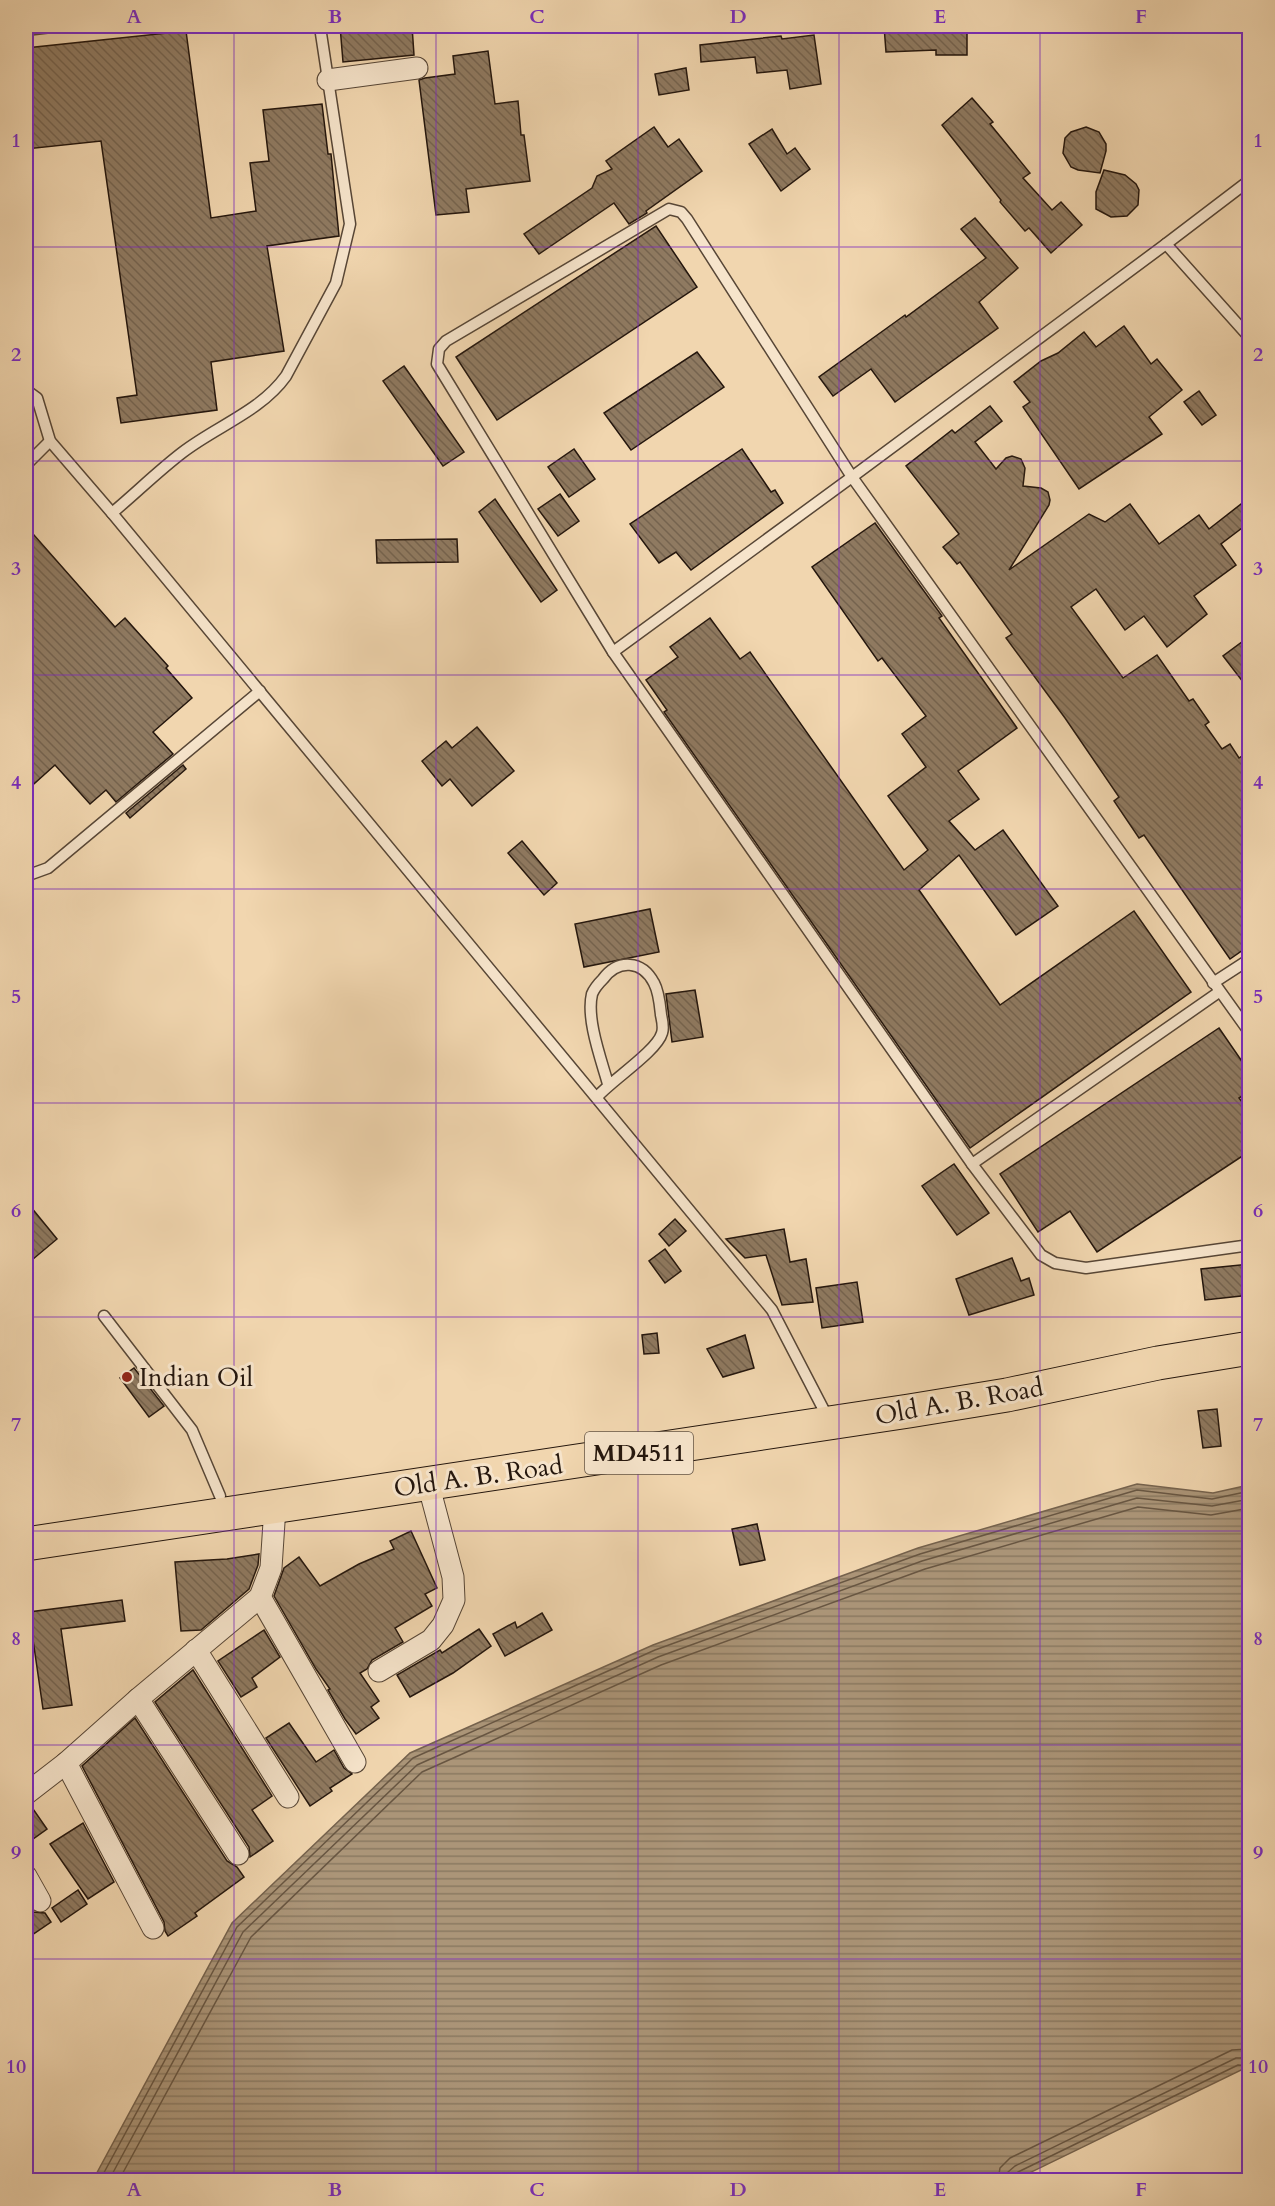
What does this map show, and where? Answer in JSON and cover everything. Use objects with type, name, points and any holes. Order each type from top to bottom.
[{"type":"main road","name":"Old A. B. Road","points":[[26,1544],[428,1483],[826,1414],[1250,1335]]},
{"type":"main road","name":"Old A. B. Road","points":[[26,1523],[690,1429],[1007,1395],[1158,1363],[1250,1348]]},
{"type":"street","points":[[328,80],[417,68]]},
{"type":"street","points":[[379,1671],[431,1640],[443,1626],[454,1600],[453,1577],[428,1483]]},
{"type":"street","points":[[26,1794],[66,1763],[260,1596],[271,1568],[275,1507]]},
{"type":"street","points":[[260,1596],[355,1762]]},
{"type":"street","points":[[196,1650],[288,1797]]},
{"type":"street","points":[[138,1699],[238,1854]]},
{"type":"street","points":[[66,1763],[153,1928]]},
{"type":"street","points":[[26,1876],[40,1901]]},
{"type":"lane","points":[[26,30],[60,26]]},
{"type":"lane","points":[[112,513],[182,453],[213,431],[261,404],[277,388],[286,376],[336,283],[350,224],[320,27],[318,26]]},
{"type":"lane","points":[[613,652],[1250,180]]},
{"type":"lane","points":[[1250,1033],[852,477],[681,212],[669,209],[656,216],[446,341],[439,349],[437,364],[613,652],[972,1164],[1041,1255],[1055,1263],[1086,1268],[1250,1245]]},
{"type":"lane","points":[[1166,243],[1250,338]]},
{"type":"lane","points":[[26,390],[37,398],[50,441],[772,1310],[826,1414]]},
{"type":"lane","points":[[26,465],[50,441]]},
{"type":"lane","points":[[26,876],[48,868],[260,692]]},
{"type":"lane","points":[[972,1164],[1216,988],[1250,959]]},
{"type":"lane","points":[[597,1097],[608,1084],[657,1044],[662,1033],[659,1001],[654,983],[642,969],[632,963],[619,966],[607,974],[592,992],[594,1033],[608,1084]]},
{"type":"lane","points":[[104,1316],[192,1430],[220,1496]]},
{"type":"water","points":[[1137,1484],[1213,1493],[1249,1485],[1249,2072],[1241,2070],[1015,2180],[93,2180],[232,1923],[410,1753],[653,1645],[918,1548]]},
{"type":"building","points":[[340,26],[412,26],[414,55],[343,62]]},
{"type":"building","points":[[884,26],[967,26],[967,55],[936,55],[936,50],[886,52]]},
{"type":"building","points":[[186,31],[211,218],[256,211],[250,163],[269,161],[263,110],[322,104],[328,154],[331,154],[339,236],[267,246],[284,351],[211,362],[217,410],[121,423],[117,398],[137,395],[101,141],[26,149],[26,48]]},
{"type":"building","points":[[814,35],[821,84],[790,89],[787,70],[757,73],[755,57],[701,62],[700,45],[781,36],[782,39]]},
{"type":"building","points":[[488,51],[495,104],[518,101],[521,135],[524,135],[530,181],[466,189],[469,212],[436,215],[419,80],[455,74],[453,56]]},
{"type":"building","points":[[686,68],[689,90],[659,95],[655,74]]},
{"type":"building","points":[[972,98],[993,122],[990,124],[1030,173],[1023,178],[1052,210],[1061,202],[1082,225],[1051,253],[1029,228],[1025,231],[1000,202],[1001,200],[942,125]]},
{"type":"building","points":[[654,127],[668,147],[679,139],[702,171],[629,224],[614,203],[539,254],[524,234],[592,188],[597,176],[612,169],[606,161]]},
{"type":"building","points":[[1086,127],[1099,132],[1106,144],[1100,173],[1071,167],[1063,153],[1065,138],[1071,132]]},
{"type":"building","points":[[772,129],[787,154],[795,148],[810,169],[781,191],[749,144]]},
{"type":"building","points":[[1104,170],[1125,175],[1136,184],[1139,190],[1138,205],[1127,216],[1111,217],[1096,209],[1096,192]]},
{"type":"building","points":[[975,218],[1018,268],[979,302],[998,328],[895,402],[871,369],[833,396],[819,377],[986,258],[961,229]]},
{"type":"building","points":[[656,226],[697,287],[497,420],[456,357]]},
{"type":"building","points":[[1124,326],[1151,364],[1157,359],[1182,390],[1149,417],[1162,434],[1079,489],[1023,407],[1030,402],[1014,382],[1041,361],[1058,353],[1084,332],[1096,347]]},
{"type":"building","points":[[697,352],[724,387],[631,450],[604,413]]},
{"type":"building","points":[[404,366],[464,452],[443,466],[383,381]]},
{"type":"building","points":[[1199,391],[1216,415],[1202,425],[1184,402]]},
{"type":"building","points":[[990,406],[1002,421],[975,442],[996,469],[1006,458],[1012,456],[1021,459],[1025,468],[1023,486],[1041,488],[1048,492],[1050,500],[1009,570],[1089,514],[1105,522],[1130,504],[1159,544],[1199,515],[1209,529],[1250,497],[1250,522],[1221,544],[1236,565],[1194,596],[1207,614],[1167,647],[1144,616],[1125,630],[1096,589],[1071,607],[1123,678],[1157,655],[1189,701],[1193,699],[1209,722],[1205,725],[1222,749],[1230,744],[1239,758],[1242,756],[1250,768],[1250,945],[1230,959],[1144,835],[1139,838],[1114,801],[1119,797],[1006,638],[1012,634],[960,562],[957,564],[943,547],[959,534],[906,466],[952,430],[955,433]]},
{"type":"building","points":[[574,449],[595,479],[569,497],[548,467]]},
{"type":"building","points":[[742,449],[771,492],[775,490],[783,503],[691,570],[676,552],[659,563],[630,524]]},
{"type":"building","points":[[560,494],[579,521],[558,536],[538,509]]},
{"type":"building","points":[[495,499],[557,590],[541,602],[479,512]]},
{"type":"building","points":[[875,523],[942,616],[939,618],[1017,728],[958,771],[979,799],[949,821],[975,850],[1003,830],[1058,906],[1016,935],[959,855],[919,890],[1000,1005],[1134,911],[1191,992],[970,1148],[664,712],[667,710],[646,680],[678,657],[670,647],[710,618],[740,659],[750,652],[904,870],[928,850],[888,796],[926,767],[902,734],[926,716],[882,658],[878,661],[812,567]]},
{"type":"building","points":[[26,526],[115,627],[125,618],[168,666],[166,668],[192,698],[153,732],[173,754],[116,802],[106,790],[90,804],[55,765],[26,791]]},
{"type":"building","points":[[457,539],[458,562],[377,563],[376,540]]},
{"type":"building","points":[[1250,636],[1250,691],[1223,656]]},
{"type":"building","points":[[477,727],[514,771],[472,806],[450,779],[442,786],[422,761],[446,741],[452,748]]},
{"type":"building","points":[[183,765],[186,769],[130,818],[126,813]]},
{"type":"building","points":[[522,841],[557,883],[544,895],[508,853]]},
{"type":"building","points":[[650,909],[659,952],[584,967],[575,924]]},
{"type":"building","points":[[695,990],[703,1037],[672,1042],[666,994]]},
{"type":"building","points":[[1219,1028],[1250,1073],[1250,1091],[1239,1098],[1250,1113],[1250,1151],[1097,1252],[1070,1211],[1038,1232],[1000,1174]]},
{"type":"building","points":[[954,1164],[989,1213],[957,1235],[922,1186]]},
{"type":"building","points":[[26,1201],[57,1239],[26,1265]]},
{"type":"building","points":[[675,1219],[686,1231],[669,1246],[659,1234]]},
{"type":"building","points":[[784,1229],[790,1262],[806,1259],[813,1302],[782,1305],[766,1255],[745,1258],[726,1239]]},
{"type":"building","points":[[665,1249],[681,1271],[665,1283],[649,1261]]},
{"type":"building","points":[[1012,1258],[1021,1281],[1029,1278],[1034,1295],[969,1315],[956,1279]]},
{"type":"building","points":[[1250,1264],[1250,1295],[1205,1300],[1201,1269]]},
{"type":"building","points":[[857,1282],[863,1322],[822,1328],[816,1288]]},
{"type":"building","points":[[657,1333],[659,1353],[644,1354],[642,1335]]},
{"type":"building","points":[[745,1335],[754,1368],[723,1377],[707,1349]]},
{"type":"building","points":[[134,1368],[164,1406],[149,1417],[120,1378]]},
{"type":"building","points":[[1217,1409],[1221,1446],[1203,1448],[1198,1411]]},
{"type":"building","points":[[757,1524],[765,1560],[740,1565],[732,1529]]},
{"type":"building","points":[[411,1531],[437,1588],[425,1594],[432,1606],[395,1628],[403,1642],[372,1660],[367,1669],[360,1673],[379,1701],[371,1707],[379,1718],[356,1734],[274,1596],[284,1568],[299,1557],[320,1586],[359,1564],[394,1549],[390,1541]]},
{"type":"building","points":[[259,1554],[258,1565],[249,1589],[201,1630],[181,1631],[175,1562],[227,1559]]},
{"type":"building","points":[[122,1600],[125,1621],[61,1629],[72,1705],[43,1709],[29,1612]]},
{"type":"building","points":[[542,1613],[552,1630],[505,1656],[493,1634],[515,1622],[517,1628]]},
{"type":"building","points":[[479,1629],[491,1646],[453,1673],[410,1697],[397,1675],[440,1650],[442,1653]]},
{"type":"building","points":[[264,1630],[280,1657],[252,1678],[257,1687],[241,1697],[218,1661]]},
{"type":"building","points":[[193,1670],[272,1796],[252,1810],[273,1841],[250,1857],[249,1847],[155,1702]]},
{"type":"building","points":[[135,1718],[227,1861],[237,1867],[244,1877],[195,1913],[197,1916],[168,1936],[164,1922],[82,1766]]},
{"type":"building","points":[[289,1723],[316,1762],[334,1750],[344,1768],[352,1774],[330,1788],[332,1791],[310,1806],[266,1738]]},
{"type":"building","points":[[26,1806],[31,1806],[47,1829],[26,1844]]},
{"type":"building","points":[[83,1823],[114,1882],[88,1899],[50,1844]]},
{"type":"building","points":[[78,1890],[87,1904],[61,1922],[52,1908]]},
{"type":"building","points":[[26,1901],[33,1912],[45,1913],[51,1922],[26,1939]]},
{"type":"place","name":"Indian Oil","points":[[127,1377]]}]
